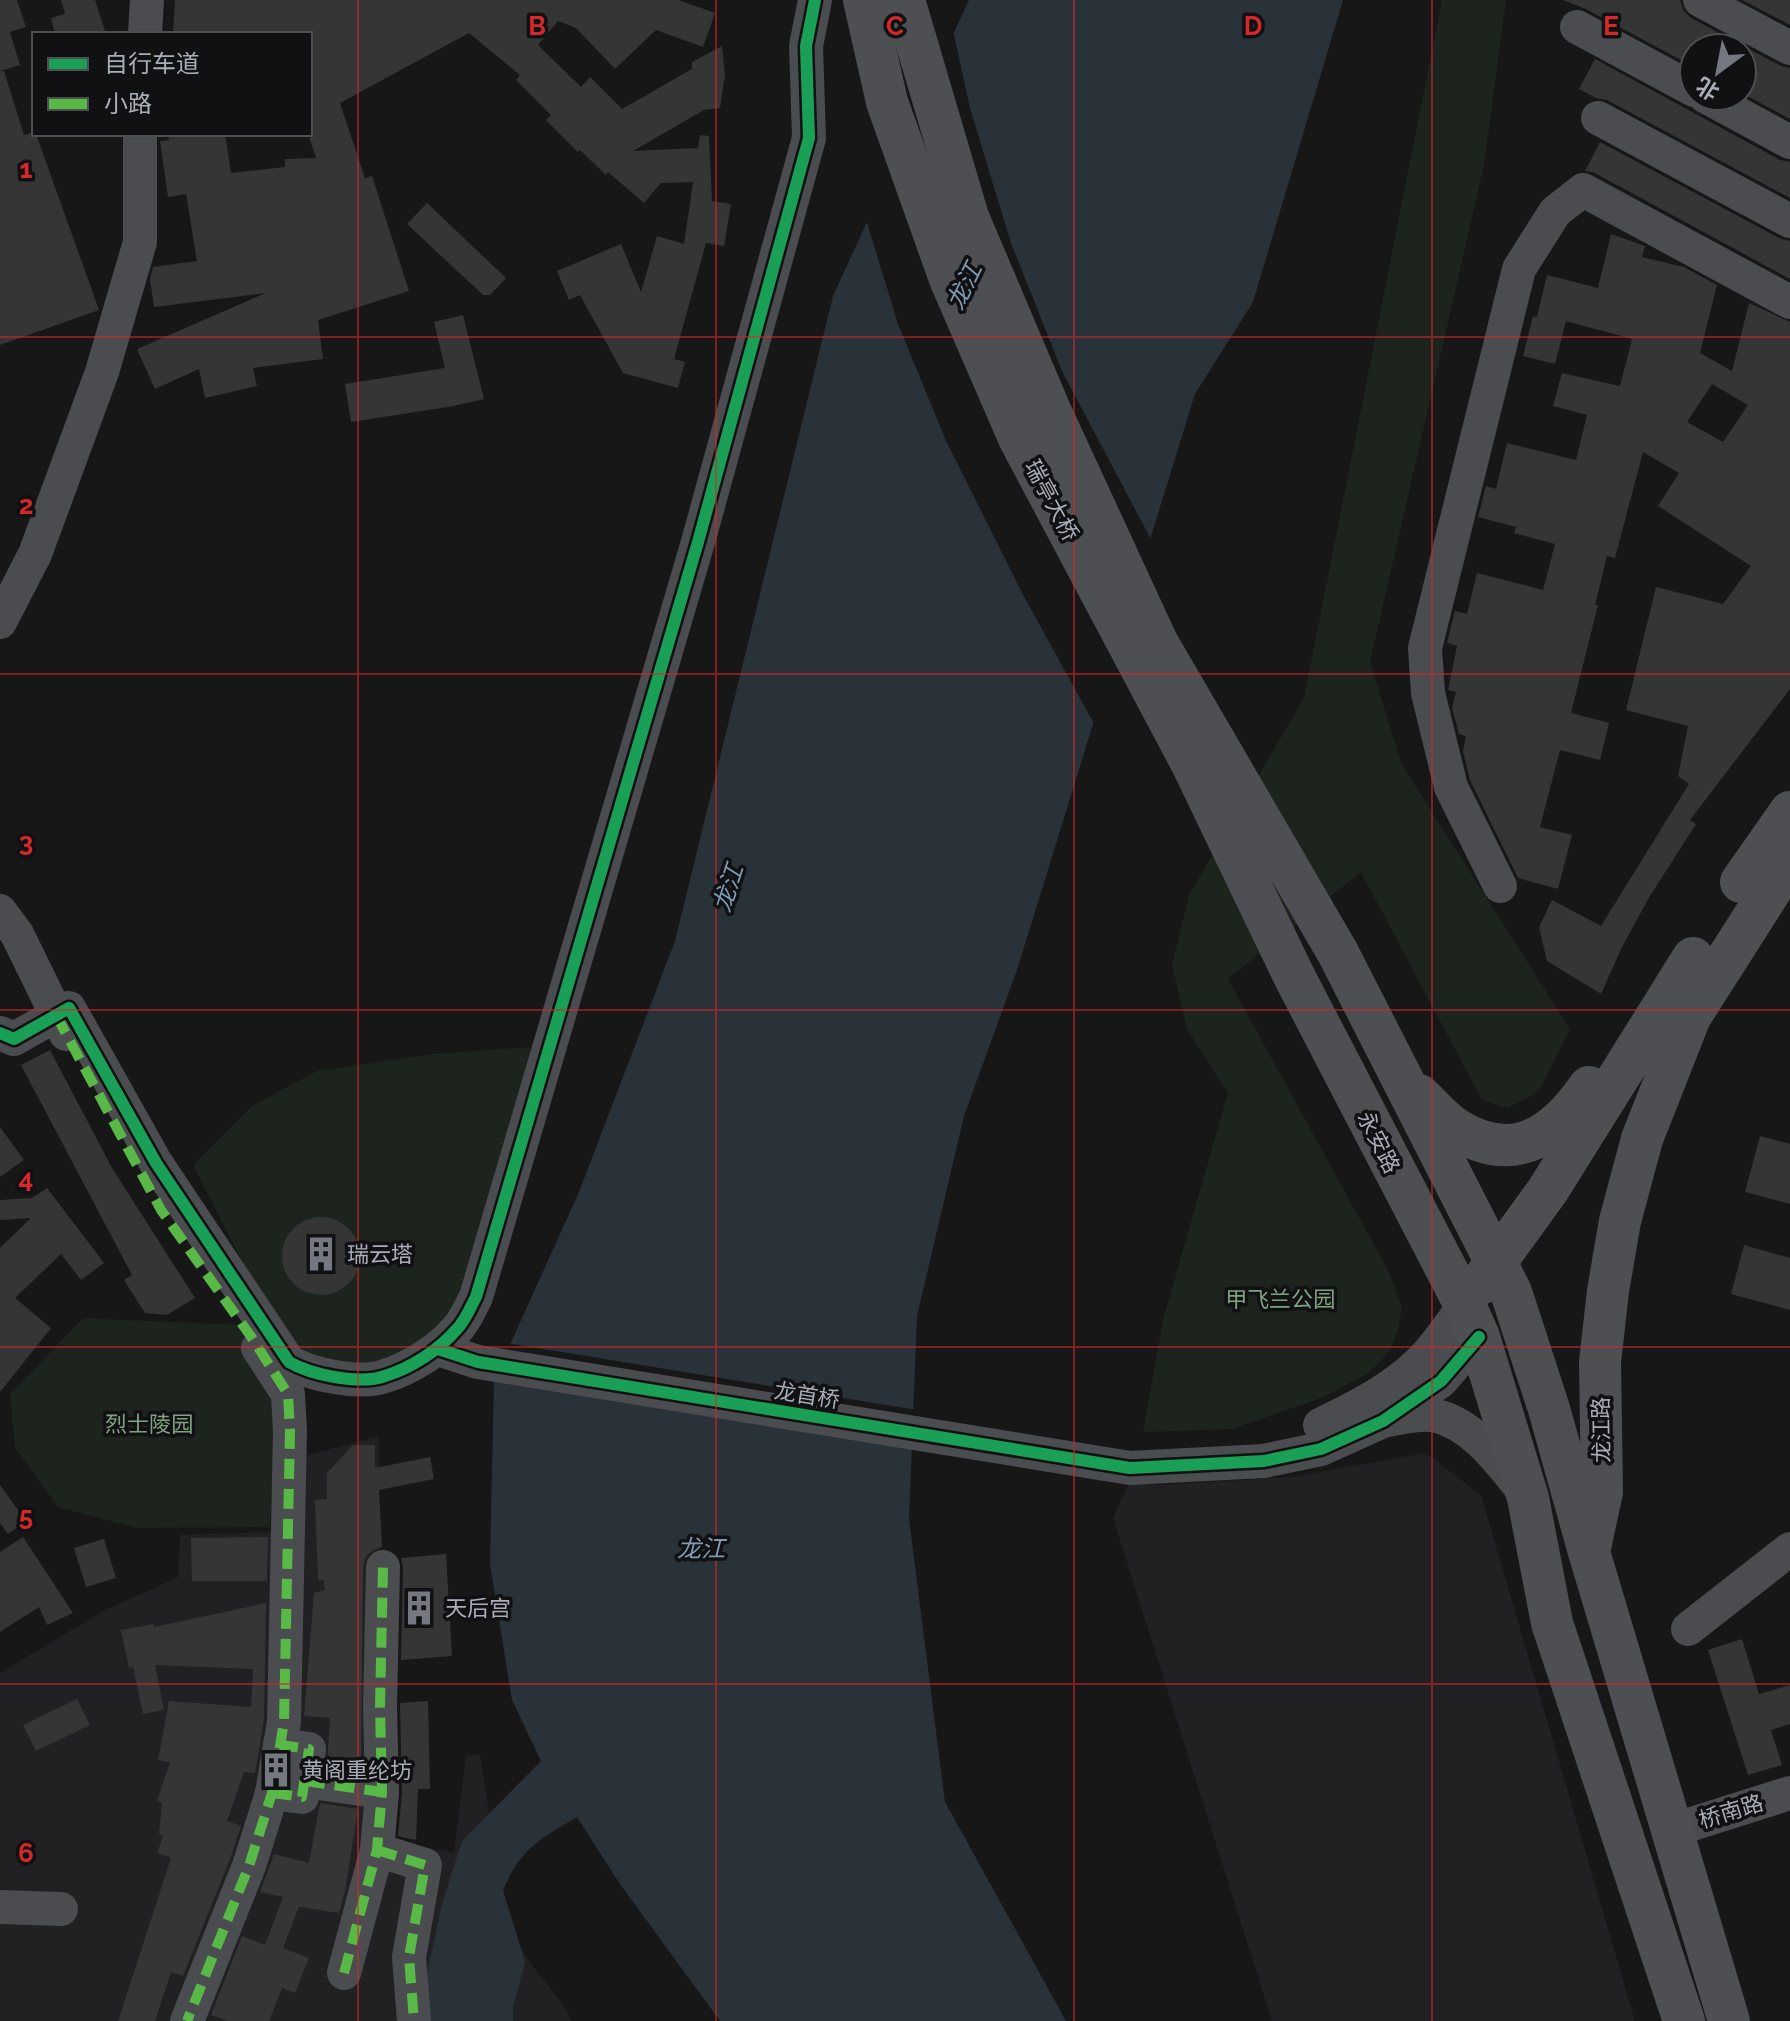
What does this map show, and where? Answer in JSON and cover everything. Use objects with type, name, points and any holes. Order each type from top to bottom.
[{"type":"main road","name":"瑞亭大桥","points":[[864,0],[892,117],[950,279],[1012,423],[1192,764],[1295,978]]},
{"type":"main road","name":"瑞亭大桥","points":[[904,0],[968,217],[1049,408],[1157,642],[1338,953],[1401,1079]]},
{"type":"main road","points":[[1503,1278],[1548,1190],[1744,878],[1790,812]]},
{"type":"main road","name":"龙江路","points":[[1729,2021],[1589,1552],[1602,1492],[1600,1362],[1620,1221],[1642,1139],[1690,1017],[1790,860]]},
{"type":"main road","name":"永安路","points":[[1295,978],[1472,1321],[1528,1498]]},
{"type":"main road","points":[[1472,1321],[1690,1017]]},
{"type":"main road","points":[[1401,1079],[1455,1129],[1485,1142],[1512,1146],[1540,1137],[1571,1113],[1600,1072],[1638,1045]]},
{"type":"main road","points":[[1401,1079],[1503,1278],[1549,1409],[1589,1552]]},
{"type":"main road","points":[[1528,1498],[1552,1623],[1684,2021]]},
{"type":"street","points":[[145,32],[147,0]]},
{"type":"street","points":[[0,1033],[14,1039],[69,1008],[156,1163],[289,1362],[303,1370],[352,1379],[384,1377],[438,1349],[460,1327],[476,1297],[698,542],[809,138],[806,46],[815,0]]},
{"type":"street","points":[[1700,0],[1790,48]]},
{"type":"street","points":[[1577,27],[1678,81]]},
{"type":"street","points":[[1735,112],[1790,142]]},
{"type":"street","points":[[1598,118],[1790,221]]},
{"type":"street","points":[[0,622],[35,554],[102,372],[140,242],[140,136]]},
{"type":"street","points":[[1500,886],[1451,787],[1428,693],[1425,648],[1519,269],[1555,212],[1583,190],[1790,302]]},
{"type":"street","points":[[0,911],[17,934],[56,1015],[161,1210],[288,1394],[290,1431],[284,1722],[272,1793],[249,1866],[187,2021]]},
{"type":"street","points":[[1131,1460],[1264,1461],[1321,1449],[1383,1421],[1441,1381],[1472,1321]]},
{"type":"street","points":[[1131,1460],[1264,1441],[1314,1428],[1397,1382],[1472,1321]]},
{"type":"street","name":"龙首桥","points":[[438,1349],[1131,1460]]},
{"type":"street","points":[[1383,1421],[1437,1415],[1488,1447],[1528,1498]]},
{"type":"street","points":[[1688,1629],[1790,1549]]},
{"type":"street","points":[[344,1973],[377,1850],[382,1792],[383,1567]]},
{"type":"street","points":[[272,1793],[302,1797],[305,1781],[309,1749],[280,1745]]},
{"type":"street","points":[[305,1781],[382,1792]]},
{"type":"street","name":"桥南路","points":[[1673,1830],[1790,1793]]},
{"type":"street","points":[[377,1850],[425,1865],[409,1957],[414,2021]]},
{"type":"street","points":[[0,1907],[61,1909]]},
{"type":"shaded area","points":[[379,1436],[383,1844],[454,1852],[466,1756],[480,1754],[506,1925],[572,2021],[0,2021],[0,1673],[103,1611],[178,1577],[180,1535],[272,1532],[283,1462]]},
{"type":"shaded area","points":[[1426,1453],[1481,1495],[1635,2021],[1272,2021],[1113,1518],[1130,1481],[1157,1485],[1292,1477]]},
{"type":"green space","name":"甲飞兰公园","points":[[1442,0],[1506,0],[1484,165],[1370,662],[1402,765],[1570,1029],[1539,1091],[1508,1108],[1482,1100],[1361,872],[1228,979],[1389,1272],[1402,1309],[1390,1351],[1370,1372],[1324,1397],[1232,1429],[1143,1432],[1163,1320],[1228,1093],[1187,1029],[1172,965],[1189,895],[1304,698]]},
{"type":"green space","points":[[532,1047],[468,1286],[440,1336],[380,1372],[291,1357],[193,1165],[252,1106],[317,1071],[434,1054]]},
{"type":"green space","name":"烈士陵园","points":[[83,1318],[237,1325],[276,1394],[270,1527],[137,1528],[58,1507],[15,1447],[10,1394]]},
{"type":"water","name":"龙江","points":[[969,0],[1343,0],[1253,302],[1195,394],[1017,970],[964,1116],[917,1316],[909,1519],[945,1802],[1066,2021],[720,2021],[620,1884],[577,1817],[533,1846],[517,1864],[503,1890],[525,1962],[513,2008],[513,2021],[428,2021],[428,1969],[442,1904],[462,1841],[541,1761],[512,1700],[490,1564],[494,1380],[579,1192],[675,941],[833,296]]},
{"type":"pier","points":[[952,26],[970,108],[1011,243],[1062,371],[1154,545],[1097,729],[1022,593],[947,443],[898,324],[865,216]]},
{"type":"pier","points":[[506,1343],[917,1410],[916,1440],[493,1372]]},
{"type":"building","points":[[0,0],[17,0],[26,27],[10,32],[20,65],[0,71]]},
{"type":"building","points":[[61,0],[95,0],[105,32],[54,32],[51,18],[65,14]]},
{"type":"building","points":[[175,0],[678,0],[715,13],[703,47],[656,30],[615,69],[576,28],[558,21],[538,45],[581,87],[590,77],[622,109],[692,69],[692,62],[722,46],[725,75],[720,108],[704,110],[633,151],[698,148],[700,135],[709,136],[712,201],[731,204],[724,246],[706,243],[674,359],[685,362],[678,388],[623,373],[580,295],[569,300],[557,271],[621,244],[641,292],[657,236],[684,244],[693,182],[661,183],[644,203],[608,172],[606,175],[580,150],[578,152],[546,120],[551,115],[516,80],[520,75],[469,33],[340,103],[365,178],[372,176],[409,291],[318,320],[323,359],[253,368],[257,386],[205,398],[199,369],[155,389],[137,349],[266,293],[154,307],[150,279],[153,267],[197,261],[186,194],[168,197],[160,141],[169,140],[168,136],[225,136],[231,173],[285,167],[285,159],[316,158],[310,140],[312,32],[173,32]]},
{"type":"building","points":[[1563,0],[1680,0],[1683,10],[1691,18],[1717,32],[1678,32],[1678,58]]},
{"type":"building","points":[[1742,0],[1790,0],[1790,25]]},
{"type":"building","points":[[1758,54],[1790,68],[1790,119],[1758,102]]},
{"type":"building","points":[[1595,59],[1678,104],[1678,112],[1692,112],[1780,160],[1790,162],[1790,198],[1607,100],[1579,89]]},
{"type":"building","points":[[0,71],[4,71],[24,135],[32,133],[32,136],[37,136],[99,310],[0,345]]},
{"type":"building","points":[[1600,142],[1790,241],[1790,279],[1593,172],[1585,171]]},
{"type":"building","points":[[427,203],[506,278],[490,295],[483,295],[407,224]]},
{"type":"building","points":[[1611,234],[1645,246],[1642,257],[1684,267],[1717,285],[1700,353],[1732,371],[1749,303],[1790,322],[1790,689],[1690,820],[1696,824],[1650,896],[1601,994],[1547,961],[1539,927],[1552,900],[1601,926],[1689,784],[1678,776],[1688,726],[1626,710],[1656,587],[1723,604],[1751,566],[1658,506],[1679,473],[1643,452],[1615,558],[1607,556],[1571,713],[1609,723],[1600,760],[1560,750],[1540,827],[1572,835],[1558,889],[1518,878],[1470,780],[1463,751],[1466,736],[1459,734],[1452,708],[1456,692],[1448,690],[1457,646],[1447,643],[1455,611],[1467,614],[1477,573],[1543,590],[1555,544],[1514,533],[1516,527],[1478,517],[1486,486],[1496,489],[1507,443],[1576,460],[1587,415],[1553,406],[1562,373],[1620,386],[1632,339],[1566,321],[1555,364],[1523,356],[1547,275],[1598,288]],"holes":[[[1712,384],[1748,405],[1723,442],[1687,422]]]},
{"type":"building","points":[[463,315],[484,399],[351,422],[345,384],[445,368],[434,322]]},
{"type":"building","points":[[50,1050],[112,1168],[195,1298],[167,1315],[145,1313],[124,1280],[132,1275],[21,1065]]},
{"type":"building","points":[[0,1127],[24,1160],[0,1177]]},
{"type":"building","points":[[1760,1136],[1790,1144],[1790,1204],[1745,1192]]},
{"type":"building","points":[[47,1188],[104,1263],[81,1280],[61,1254],[15,1298],[51,1328],[0,1392],[0,1248],[31,1218],[0,1220],[0,1200],[32,1198]]},
{"type":"building","name":"瑞云塔","points":[[321,1217],[336,1220],[349,1228],[357,1241],[360,1256],[357,1271],[349,1284],[336,1292],[321,1295],[306,1292],[293,1284],[285,1271],[282,1256],[285,1241],[293,1228],[306,1220]]},
{"type":"building","points":[[1744,1245],[1790,1258],[1790,1310],[1731,1294]]},
{"type":"building","points":[[353,1445],[375,1445],[375,1468],[430,1457],[434,1479],[379,1490],[382,1547],[366,1556],[363,1567],[361,1769],[327,1764],[330,1718],[304,1716],[314,1593],[325,1590],[324,1580],[318,1580],[315,1500],[327,1499],[327,1473]]},
{"type":"building","points":[[0,1485],[26,1521],[8,1534],[0,1523]]},
{"type":"building","points":[[23,1537],[73,1613],[47,1625],[39,1607],[0,1632],[0,1552]]},
{"type":"building","points":[[268,1537],[267,1581],[192,1581],[191,1538]]},
{"type":"building","points":[[104,1539],[116,1578],[86,1587],[74,1548]]},
{"type":"building","name":"天后宫","points":[[446,1554],[452,1656],[401,1660],[401,1558]]},
{"type":"building","points":[[266,1603],[264,1720],[255,1773],[244,1772],[227,1821],[241,1826],[230,1859],[183,1976],[171,1972],[155,2021],[118,2021],[171,1858],[157,1853],[163,1836],[159,1834],[162,1803],[157,1801],[170,1762],[158,1760],[169,1701],[251,1707],[253,1669],[155,1665],[164,1710],[143,1714],[121,1630],[153,1624],[154,1627]]},
{"type":"building","points":[[1742,1639],[1759,1694],[1790,1685],[1790,1724],[1771,1730],[1782,1765],[1748,1775],[1708,1650]]},
{"type":"building","points":[[77,1699],[90,1725],[36,1751],[23,1725]]},
{"type":"building","points":[[428,1701],[430,1789],[418,1789],[416,1840],[398,1836],[402,1792],[400,1703]]},
{"type":"building","points":[[320,1803],[358,1809],[339,1913],[299,1907],[283,1948],[309,1958],[295,1993],[282,1988],[269,2021],[228,2021],[211,2015],[242,1936],[265,1945],[283,1897],[260,1892],[274,1854],[309,1863]]},
{"type":"marked path","points":[[56,1015],[161,1210],[288,1394],[290,1431],[284,1722],[272,1793],[249,1866],[187,2021]]},
{"type":"marked path","points":[[344,1973],[377,1850],[382,1792],[383,1567]]},
{"type":"marked path","points":[[272,1793],[302,1797],[309,1749],[280,1745]]},
{"type":"marked path","points":[[305,1781],[382,1792]]},
{"type":"marked path","points":[[377,1850],[425,1865],[409,1957],[414,2021]]},
{"type":"cycle path","points":[[0,1033],[14,1039],[69,1008],[156,1163],[289,1362],[336,1377],[375,1379],[395,1373],[424,1357],[460,1326],[476,1297],[698,542],[809,138],[806,46],[815,0]]},
{"type":"cycle path","points":[[438,1349],[478,1362],[1130,1468],[1264,1461],[1321,1449],[1383,1421],[1441,1381],[1479,1337]]},
{"type":"place","name":"瑞云塔","points":[[321,1254]]},
{"type":"place","name":"天后宫","points":[[419,1608]]},
{"type":"place","name":"黄阁重纶坊","points":[[276,1770]]}]
